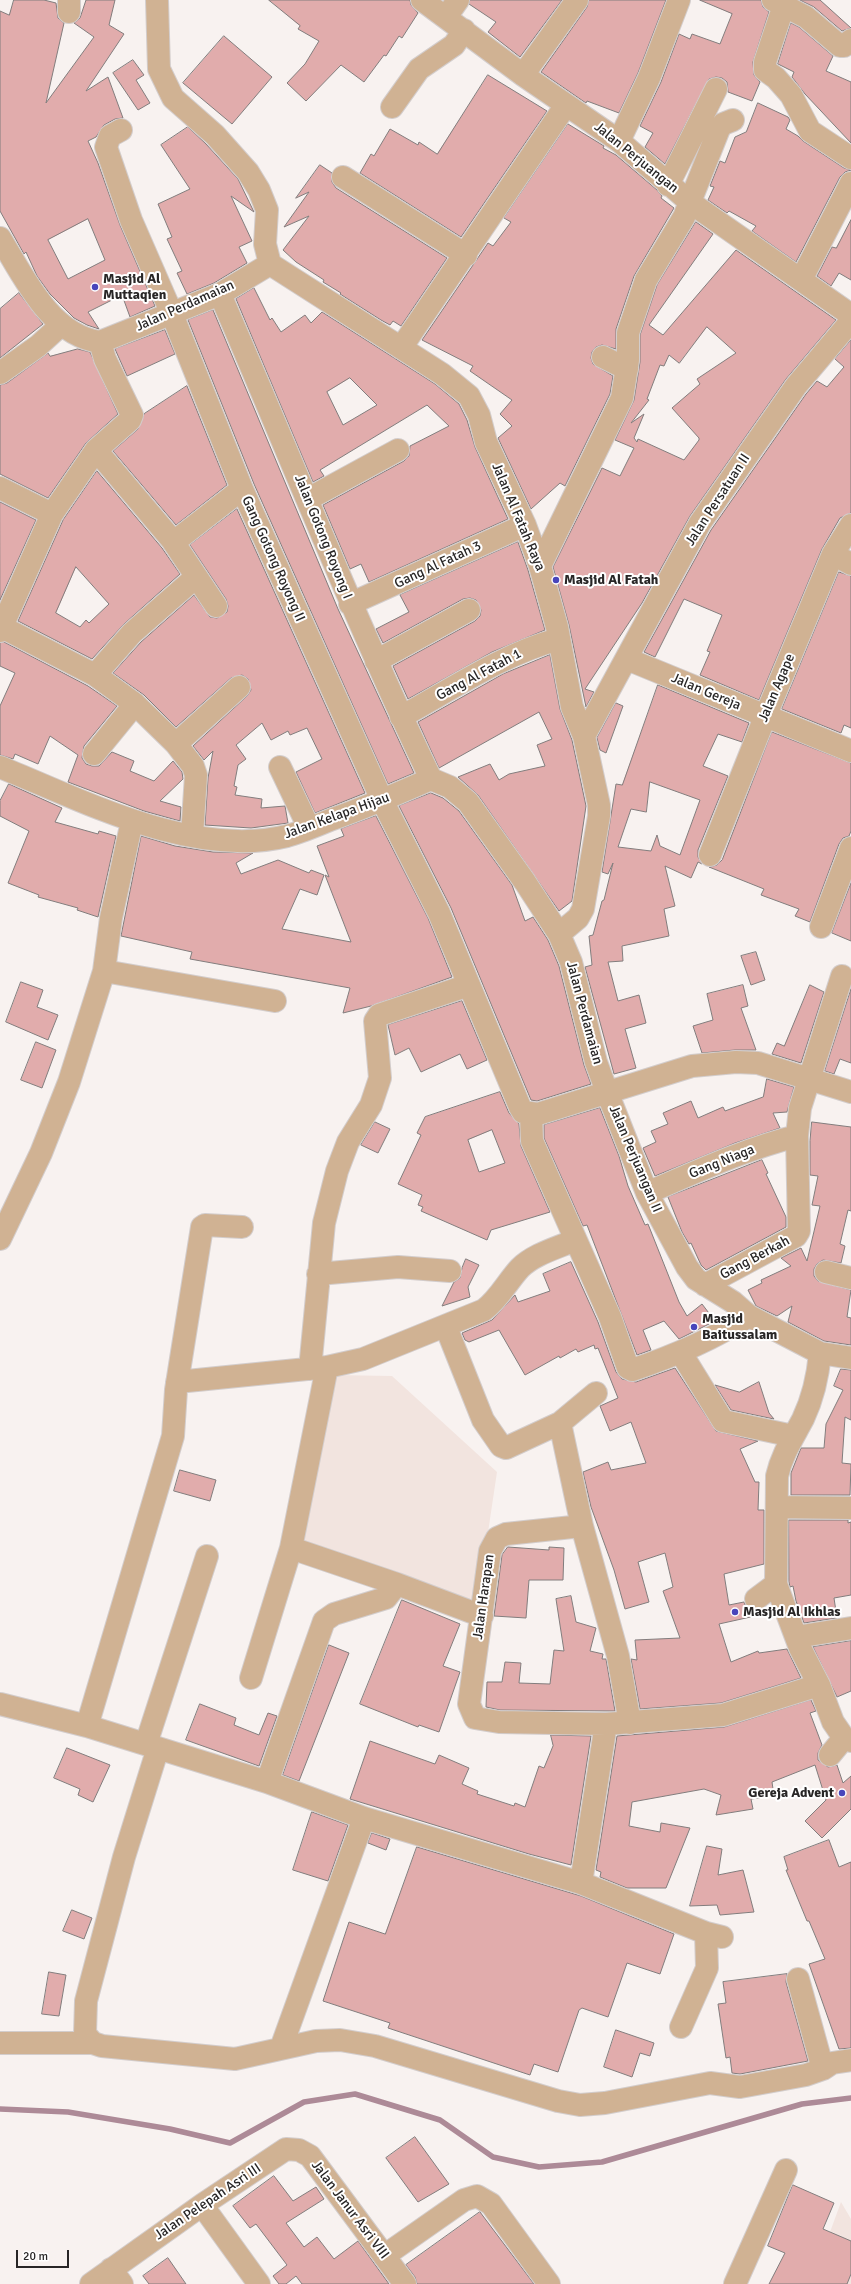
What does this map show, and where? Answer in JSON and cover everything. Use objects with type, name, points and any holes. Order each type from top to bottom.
[{"type":"street","points":[[157,0],[160,69],[173,98],[216,135],[248,172],[259,190],[267,210],[266,244],[270,264]]},
{"type":"street","name":"Jalan Perjuangan","points":[[422,0],[452,8],[464,30],[523,75],[619,141],[668,185],[691,203],[851,315]]},
{"type":"street","points":[[523,75],[555,28],[577,0]]},
{"type":"street","points":[[619,141],[649,78],[679,0]]},
{"type":"street","points":[[851,40],[844,46],[840,46],[806,17],[778,2],[765,62],[765,70],[776,78],[791,95],[810,131],[851,158]]},
{"type":"street","points":[[392,107],[419,69],[454,45],[464,30]]},
{"type":"street","points":[[668,185],[716,89]]},
{"type":"street","points":[[401,348],[466,255],[566,105]]},
{"type":"street","points":[[540,566],[622,398],[627,369],[628,333],[646,280],[691,203],[719,129],[723,124],[733,120]]},
{"type":"street","name":"Gang Gotong Royong II","points":[[121,130],[110,136],[106,147],[131,220],[172,314],[242,489],[382,800],[439,913],[520,1107],[524,1112],[531,1114]]},
{"type":"street","points":[[343,177],[466,255]]},
{"type":"street","points":[[801,280],[851,183]]},
{"type":"street","points":[[0,238],[26,282],[61,325],[87,340],[100,342],[105,359],[132,415],[130,420],[96,450],[52,514],[1,628],[95,675],[135,704],[176,744],[193,766],[196,775],[192,836]]},
{"type":"street","name":"Jalan Perdamaian","points":[[100,342],[220,294],[270,264]]},
{"type":"street","name":"Jalan Al Fatah Raya","points":[[270,264],[442,374],[469,396],[479,415],[486,442],[525,525],[540,566],[559,639],[572,706],[584,736],[599,805],[596,840],[583,909],[578,918],[559,934]]},
{"type":"street","name":"Jalan Gotong Royong I","points":[[220,294],[308,499],[350,604],[430,779]]},
{"type":"street","name":"Jalan Persatuan II","points":[[584,736],[700,523],[796,386],[851,321]]},
{"type":"street","points":[[0,373],[38,346],[61,325]]},
{"type":"street","points":[[603,356],[627,369]]},
{"type":"street","points":[[96,450],[174,542],[216,606]]},
{"type":"street","points":[[308,499],[398,450]]},
{"type":"street","points":[[0,488],[52,514]]},
{"type":"street","points":[[174,542],[242,489]]},
{"type":"street","name":"Jalan Agape","points":[[710,855],[765,717],[842,559],[851,524]]},
{"type":"street","name":"Gang Al Fatah 3","points":[[350,604],[525,525]]},
{"type":"street","points":[[95,675],[132,633],[196,577]]},
{"type":"street","points":[[376,661],[469,610]]},
{"type":"street","name":"Gang Al Fatah 1","points":[[401,717],[533,646],[559,639]]},
{"type":"street","name":"Jalan Gereja","points":[[627,659],[765,717],[851,751]]},
{"type":"street","points":[[176,744],[239,686]]},
{"type":"street","points":[[94,754],[135,704]]},
{"type":"street","points":[[280,767],[309,828]]},
{"type":"street","name":"Jalan Kelapa Hijau","points":[[1,771],[132,821],[192,836],[250,842],[287,836],[382,800],[430,779]]},
{"type":"street","points":[[430,779],[450,787],[468,802],[525,882],[559,934]]},
{"type":"street","points":[[0,1239],[41,1153],[69,1082],[104,971],[111,918],[132,821]]},
{"type":"street","points":[[821,927],[851,848]]},
{"type":"street","name":"Jalan Perdamaian","points":[[559,934],[570,962],[596,1062],[607,1092]]},
{"type":"street","points":[[104,971],[275,1001]]},
{"type":"street","points":[[797,1136],[800,1108],[842,976]]},
{"type":"street","points":[[251,1678],[291,1548],[319,1368],[318,1274],[324,1224],[337,1171],[348,1142],[377,1092],[380,1078],[375,1021],[379,1015],[469,984]]},
{"type":"street","points":[[749,1316],[721,1334],[681,1353],[632,1370],[628,1368],[610,1317],[532,1141],[531,1114],[692,1066],[736,1062],[758,1063],[851,1092]]},
{"type":"street","name":"Jalan Perjuangan II","points":[[607,1092],[647,1193],[687,1267],[696,1279],[733,1302],[749,1316],[820,1353],[851,1358]]},
{"type":"street","name":"Gang Niaga","points":[[647,1193],[775,1141],[797,1136]]},
{"type":"street","name":"Gang Berkah","points":[[705,1285],[796,1236],[800,1226],[797,1136]]},
{"type":"street","points":[[87,1726],[173,1436],[177,1382],[202,1227],[205,1225],[242,1227]]},
{"type":"street","points":[[177,1382],[319,1368],[363,1359],[446,1327],[484,1310],[494,1303],[521,1267],[534,1258],[575,1240]]},
{"type":"street","points":[[318,1274],[398,1267],[450,1271]]},
{"type":"street","points":[[826,1272],[851,1278]]},
{"type":"street","points":[[446,1327],[483,1420],[501,1446],[506,1448],[560,1423],[596,1393]]},
{"type":"street","points":[[681,1353],[723,1421],[793,1436]]},
{"type":"street","points":[[820,1353],[818,1376],[811,1399],[780,1463],[776,1487],[776,1584],[796,1637],[819,1685],[833,1722],[847,1740],[830,1755]]},
{"type":"street","points":[[560,1423],[582,1526],[618,1656],[630,1723]]},
{"type":"street","points":[[777,1507],[851,1508]]},
{"type":"street","name":"Jalan Harapan","points":[[582,1526],[506,1534],[497,1538],[490,1550],[469,1704],[475,1718],[499,1722],[606,1724],[724,1714],[819,1685]]},
{"type":"street","points":[[291,1548],[398,1584],[482,1616]]},
{"type":"street","points":[[93,2043],[85,2034],[86,2001],[152,1746],[207,1556]]},
{"type":"street","points":[[267,1782],[324,1621],[334,1614],[386,1598],[398,1584]]},
{"type":"street","points":[[756,1599],[776,1584]]},
{"type":"street","points":[[796,1637],[851,1628]]},
{"type":"street","points":[[0,1704],[87,1726],[267,1782],[364,1818],[581,1884],[714,1935],[707,1968],[681,2027]]},
{"type":"street","points":[[581,1884],[606,1724]]},
{"type":"street","points":[[281,2048],[364,1818]]},
{"type":"street","points":[[798,1979],[823,2069]]},
{"type":"street","points":[[0,2043],[93,2043],[102,2046],[235,2059],[316,2041],[340,2040],[375,2046],[558,2101],[580,2105],[605,2103],[710,2083],[740,2087],[806,2075],[823,2069],[832,2063],[851,2060]]},
{"type":"street","name":"Jalan Pelepah Asri III","points":[[91,2284],[116,2277],[202,2205],[286,2149]]},
{"type":"street","name":"Jalan Janur Asri VIII","points":[[286,2149],[299,2150],[310,2156],[405,2284]]},
{"type":"street","points":[[734,2284],[786,2170]]},
{"type":"street","points":[[384,2256],[464,2200],[477,2196],[491,2204],[549,2284]]},
{"type":"street","points":[[202,2205],[258,2284]]},
{"type":"shaded area","points":[[333,1375],[392,1376],[497,1472],[477,1606],[297,1541]]},
{"type":"shaded area","points":[[841,2202],[851,2219],[851,2284],[811,2284]]},
{"type":"building","points":[[14,0],[44,0],[56,3],[58,18],[64,23],[46,103],[94,37],[74,23],[80,18],[86,0],[115,0],[109,25],[124,34],[86,91],[108,77],[123,118],[115,119],[104,125],[96,137],[88,141],[98,163],[120,225],[155,306],[130,317],[122,295],[88,312],[99,329],[74,318],[50,294],[37,276],[26,252],[24,254],[0,211],[0,11],[9,15]],"holes":[[[88,219],[105,260],[68,279],[48,240]]]},
{"type":"building","points":[[269,0],[410,0],[411,5],[418,13],[402,38],[399,36],[386,56],[384,55],[364,82],[341,65],[306,101],[287,83],[305,64],[319,41],[298,29],[300,26]]},
{"type":"building","points":[[470,0],[562,0],[520,57],[488,32],[496,22],[469,4]]},
{"type":"building","points":[[589,0],[666,0],[638,73],[619,113],[587,101],[586,103],[541,72],[587,7]]},
{"type":"building","points":[[700,0],[761,0],[763,7],[769,12],[753,62],[754,75],[760,82],[752,101],[728,92],[727,82],[722,78],[716,77],[709,79],[665,164],[645,147],[653,133],[640,126],[661,82],[679,34],[690,39],[692,34],[720,44],[732,14]]},
{"type":"building","points":[[800,0],[820,0],[851,28],[842,31],[814,7]]},
{"type":"building","points":[[791,23],[799,27],[833,56],[826,71],[851,82],[851,143],[805,94],[792,77],[794,72],[778,64]]},
{"type":"building","points":[[224,36],[272,77],[232,124],[183,83]]},
{"type":"building","points":[[133,60],[144,75],[136,80],[150,103],[138,110],[113,73]]},
{"type":"building","points":[[488,75],[547,111],[461,237],[360,173],[371,154],[374,156],[390,129],[418,145],[419,142],[437,154]]},
{"type":"building","points":[[758,103],[788,117],[790,120],[786,129],[844,168],[851,170],[845,172],[840,177],[796,262],[752,231],[756,226],[729,211],[727,213],[708,200],[714,187],[710,186],[720,161],[725,163],[735,137],[746,132]]},
{"type":"building","points":[[568,124],[616,155],[657,190],[662,196],[661,198],[674,208],[634,276],[616,329],[616,349],[602,345],[596,347],[592,352],[591,358],[593,364],[613,376],[610,394],[565,486],[560,483],[531,509],[498,438],[512,426],[500,414],[512,400],[470,371],[473,366],[422,340],[488,243],[493,246],[511,222],[504,218]]},
{"type":"building","points":[[188,127],[238,179],[254,212],[231,196],[252,241],[239,247],[247,263],[214,283],[187,294],[177,273],[182,271],[167,239],[172,237],[158,204],[190,189],[161,145]]},
{"type":"building","points":[[320,165],[332,173],[332,182],[336,188],[447,258],[401,326],[393,321],[390,325],[340,294],[341,293],[323,282],[324,280],[296,262],[283,250],[309,216],[284,227],[309,192],[296,198]]},
{"type":"building","points":[[851,220],[851,280],[839,273],[831,286],[817,276],[832,247],[836,248]]},
{"type":"building","points":[[696,222],[713,234],[649,325],[663,335],[736,250],[836,320],[786,379],[690,516],[642,603],[585,689],[594,692],[586,707],[569,625],[553,567],[602,468],[620,476],[634,448],[615,440],[634,400],[640,362],[640,335],[657,285]],"holes":[[[707,327],[736,353],[697,379],[700,384],[672,408],[699,438],[684,460],[638,439],[637,442],[634,438],[644,414],[631,423],[649,400],[647,399],[660,365],[664,366],[669,355],[679,363]]]},
{"type":"building","points":[[254,288],[270,320],[272,318],[281,332],[305,315],[311,323],[322,312],[435,384],[459,404],[467,420],[475,447],[508,519],[369,582],[361,564],[350,569],[323,505],[404,461],[409,456],[410,446],[449,426],[427,405],[320,470],[324,476],[313,482],[236,299]],"holes":[[[350,378],[377,405],[343,425],[327,392]]]},
{"type":"building","points":[[19,293],[43,324],[0,358],[0,309]]},
{"type":"building","points":[[213,310],[338,609],[414,773],[388,784],[254,484],[188,320]]},
{"type":"building","points":[[165,330],[175,354],[127,376],[115,349]]},
{"type":"building","points":[[851,340],[851,513],[840,518],[822,549],[759,700],[700,675],[710,652],[707,651],[722,615],[684,599],[655,657],[644,652],[711,530],[806,394],[817,381],[827,387],[844,367],[835,359]]},
{"type":"building","points":[[78,349],[90,352],[118,414],[86,443],[48,498],[0,474],[0,385],[7,383],[48,353],[50,356]]},
{"type":"building","points":[[187,386],[227,485],[176,525],[113,451],[138,429],[144,414]]},
{"type":"building","points":[[97,471],[162,548],[180,574],[124,624],[92,659],[18,621],[63,520]],"holes":[[[76,567],[109,604],[89,623],[86,620],[80,627],[56,613]]]},
{"type":"building","points":[[0,502],[36,520],[0,600]]},
{"type":"building","points":[[237,509],[365,793],[315,813],[296,772],[322,759],[307,728],[290,735],[288,731],[271,740],[262,723],[236,745],[246,759],[238,765],[234,786],[237,787],[235,795],[262,799],[261,808],[285,806],[288,823],[251,828],[205,825],[208,778],[213,751],[204,760],[193,746],[247,696],[251,690],[248,679],[242,675],[231,678],[176,727],[144,695],[113,673],[141,642],[194,595],[210,617],[217,618],[227,612],[228,606],[226,599],[190,545]]},
{"type":"building","points":[[518,542],[528,570],[545,630],[492,652],[408,699],[393,666],[475,621],[480,616],[481,610],[476,600],[470,598],[463,599],[383,643],[376,629],[409,612],[400,595]]},
{"type":"building","points":[[839,572],[851,576],[851,728],[844,725],[841,733],[782,709]]},
{"type":"building","points":[[4,642],[88,686],[117,706],[84,746],[82,758],[86,764],[99,766],[112,752],[134,761],[130,771],[154,781],[173,761],[182,772],[183,779],[160,801],[181,807],[180,821],[144,811],[68,782],[78,755],[50,736],[38,764],[15,754],[13,759],[0,755],[0,706],[15,673],[0,666],[0,643]]},
{"type":"building","points":[[550,655],[560,709],[572,740],[586,806],[572,901],[559,911],[478,795],[458,777],[490,764],[499,780],[509,774],[545,766],[537,745],[552,739],[539,712],[439,768],[418,722],[503,674]]},
{"type":"building","points":[[658,685],[749,723],[742,742],[718,734],[703,766],[728,776],[698,850],[698,857],[702,864],[698,862],[691,878],[665,866],[675,906],[664,909],[669,936],[622,946],[623,961],[608,962],[618,1001],[639,995],[646,1023],[625,1029],[636,1068],[614,1074],[585,967],[592,965],[589,936],[593,935],[602,901],[604,900],[613,863],[608,874],[602,872],[616,784],[622,785]],"holes":[[[650,782],[700,800],[680,855],[660,846],[657,835],[651,851],[618,847],[631,809],[646,812]]]},
{"type":"building","points":[[616,703],[623,706],[606,753],[600,750],[597,738]]},
{"type":"building","points":[[772,732],[851,763],[851,831],[849,836],[843,838],[839,844],[810,922],[795,916],[799,909],[761,895],[764,889],[709,867],[717,865],[722,860]]},
{"type":"building","points":[[9,784],[62,808],[55,822],[98,834],[99,831],[116,836],[98,917],[77,910],[78,908],[38,897],[39,895],[8,883],[29,831],[0,816],[0,801]]},
{"type":"building","points":[[431,793],[443,798],[459,811],[512,885],[525,921],[533,917],[548,940],[559,966],[584,1065],[591,1084],[537,1101],[531,1100],[451,908],[399,806]]},
{"type":"building","points":[[376,816],[428,918],[452,977],[371,1006],[343,1013],[350,988],[190,959],[192,952],[121,936],[141,836],[175,846],[213,852],[253,853],[236,863],[241,874],[278,860],[309,873],[311,870],[324,875],[317,895],[300,889],[282,929],[351,942],[325,875],[329,877],[317,846],[344,836],[341,829]]},
{"type":"building","points":[[851,883],[851,941],[832,933]]},
{"type":"building","points":[[756,952],[765,980],[751,985],[741,956]]},
{"type":"building","points":[[21,982],[43,990],[37,1007],[58,1015],[48,1040],[6,1022]]},
{"type":"building","points":[[743,985],[748,1006],[741,1008],[756,1050],[702,1053],[693,1026],[713,1020],[707,994]]},
{"type":"building","points":[[810,985],[824,992],[801,1063],[772,1054],[777,1043],[784,1046]]},
{"type":"building","points":[[851,989],[851,1063],[840,1059],[834,1074],[825,1071]]},
{"type":"building","points":[[462,1001],[487,1060],[467,1069],[460,1054],[421,1072],[409,1048],[395,1055],[388,1025]]},
{"type":"building","points":[[36,1042],[56,1050],[42,1088],[21,1080]]},
{"type":"building","points":[[767,1079],[794,1087],[787,1112],[773,1113],[780,1128],[735,1143],[655,1176],[643,1148],[656,1142],[651,1131],[668,1124],[663,1113],[691,1101],[698,1118],[723,1107],[725,1111],[763,1097]]},
{"type":"building","points":[[500,1092],[509,1113],[519,1124],[521,1146],[550,1212],[491,1230],[487,1240],[421,1211],[423,1207],[418,1205],[422,1195],[398,1184],[421,1135],[417,1133],[425,1117]],"holes":[[[492,1130],[505,1163],[479,1172],[468,1140]]]},
{"type":"building","points":[[600,1108],[619,1156],[628,1186],[645,1225],[648,1224],[679,1302],[687,1316],[702,1304],[715,1321],[679,1339],[664,1321],[643,1330],[651,1350],[637,1355],[587,1225],[583,1226],[544,1138],[544,1125]]},
{"type":"building","points":[[375,1122],[390,1129],[378,1153],[361,1145]]},
{"type":"building","points":[[812,1122],[851,1127],[851,1211],[848,1210],[840,1244],[845,1246],[841,1263],[823,1260],[817,1264],[814,1269],[814,1276],[818,1281],[851,1290],[847,1317],[851,1318],[851,1345],[824,1341],[788,1322],[792,1306],[777,1316],[756,1306],[748,1290],[762,1283],[761,1280],[791,1266],[781,1258],[801,1248],[807,1261],[820,1206],[812,1205],[818,1176],[810,1175],[810,1141]]},
{"type":"building","points":[[762,1160],[768,1173],[766,1174],[786,1217],[786,1227],[706,1270],[701,1265],[691,1243],[689,1244],[682,1232],[668,1197]]},
{"type":"building","points":[[466,1259],[479,1265],[468,1287],[470,1297],[442,1306],[454,1282],[460,1278]]},
{"type":"building","points":[[571,1262],[598,1322],[616,1372],[622,1379],[636,1382],[675,1368],[716,1431],[758,1441],[740,1449],[755,1482],[759,1482],[758,1510],[764,1510],[764,1564],[724,1574],[729,1605],[744,1602],[746,1607],[754,1611],[755,1616],[719,1624],[731,1662],[758,1651],[759,1653],[787,1649],[801,1678],[721,1703],[640,1709],[631,1659],[637,1660],[635,1640],[680,1638],[663,1591],[673,1587],[665,1553],[638,1562],[649,1602],[625,1609],[614,1570],[591,1507],[583,1472],[608,1462],[611,1470],[646,1463],[631,1422],[610,1431],[600,1406],[618,1398],[598,1348],[595,1349],[594,1345],[578,1352],[576,1349],[560,1358],[559,1356],[525,1375],[499,1330],[469,1342],[465,1340],[462,1333],[492,1320],[515,1295],[518,1302],[550,1291],[543,1274]]},
{"type":"building","points":[[841,1369],[851,1370],[851,1420],[845,1417],[842,1463],[851,1464],[850,1495],[791,1495],[791,1473],[801,1448],[824,1448],[826,1424],[843,1390],[834,1386]]},
{"type":"building","points":[[759,1382],[769,1413],[774,1419],[731,1410],[715,1385],[739,1392]]},
{"type":"building","points":[[180,1470],[216,1480],[210,1501],[174,1491]]},
{"type":"building","points":[[789,1520],[848,1520],[848,1523],[851,1522],[851,1595],[834,1598],[837,1618],[804,1623],[796,1601],[793,1586],[790,1587],[789,1582]]},
{"type":"building","points":[[508,1547],[549,1550],[549,1547],[564,1548],[563,1580],[529,1580],[526,1618],[494,1616],[502,1555]]},
{"type":"building","points":[[571,1596],[576,1622],[596,1628],[590,1651],[603,1654],[602,1659],[606,1659],[615,1711],[500,1710],[486,1707],[487,1682],[502,1682],[505,1662],[521,1663],[519,1683],[550,1684],[554,1650],[564,1651],[556,1599]]},
{"type":"building","points":[[402,1600],[460,1624],[443,1666],[460,1672],[439,1732],[419,1725],[418,1727],[360,1704]]},
{"type":"building","points":[[851,1641],[851,1691],[837,1697],[813,1647]]},
{"type":"building","points":[[329,1645],[349,1653],[299,1781],[283,1775]]},
{"type":"building","points":[[811,1700],[816,1711],[810,1713],[822,1745],[818,1753],[818,1760],[828,1767],[837,1765],[843,1783],[851,1776],[851,1809],[822,1838],[805,1821],[826,1800],[815,1765],[772,1782],[774,1796],[751,1799],[753,1809],[716,1815],[721,1795],[704,1789],[632,1802],[629,1826],[660,1832],[661,1823],[690,1828],[666,1888],[627,1888],[600,1877],[601,1872],[596,1870],[617,1736],[724,1727]]},
{"type":"building","points":[[200,1704],[236,1718],[234,1725],[259,1735],[268,1713],[277,1716],[259,1766],[186,1740]]},
{"type":"building","points":[[551,1735],[591,1736],[571,1865],[529,1854],[350,1799],[370,1741],[435,1764],[439,1755],[469,1768],[462,1784],[478,1791],[477,1794],[514,1806],[515,1803],[525,1807],[539,1766],[544,1768],[553,1746]]},
{"type":"building","points":[[67,1748],[110,1765],[93,1802],[78,1795],[80,1789],[54,1778]]},
{"type":"building","points":[[312,1812],[348,1825],[328,1881],[293,1870]]},
{"type":"building","points":[[372,1833],[390,1839],[386,1850],[368,1843]]},
{"type":"building","points":[[829,1840],[839,1867],[851,1862],[851,2048],[839,2049],[809,1964],[825,1959],[809,1921],[807,1921],[786,1870],[788,1870],[784,1857]]},
{"type":"building","points":[[707,1846],[722,1849],[718,1875],[743,1870],[754,1912],[720,1915],[717,1905],[690,1906]]},
{"type":"building","points":[[417,1847],[581,1896],[674,1934],[660,1974],[627,1963],[608,2017],[582,2008],[579,2010],[558,2072],[534,2064],[530,2075],[388,2028],[390,2023],[323,2001],[349,1922],[385,1934]]},
{"type":"building","points":[[72,1910],[92,1918],[84,1939],[63,1931]]},
{"type":"building","points":[[49,1972],[66,1975],[59,2016],[42,2014]]},
{"type":"building","points":[[787,1974],[786,1982],[808,2061],[740,2074],[732,2073],[730,2057],[726,2058],[718,2004],[726,2003],[723,1982]]},
{"type":"building","points":[[616,2030],[654,2043],[650,2056],[640,2053],[632,2077],[604,2067]]},
{"type":"building","points":[[415,2137],[449,2184],[418,2202],[386,2158]]},
{"type":"building","points":[[274,2176],[293,2201],[316,2187],[324,2199],[286,2223],[304,2247],[317,2237],[334,2259],[358,2241],[389,2284],[302,2284],[296,2276],[286,2284],[279,2284],[273,2276],[287,2265],[256,2224],[250,2228],[233,2206]]},
{"type":"building","points":[[793,2185],[834,2203],[823,2229],[851,2241],[851,2274],[847,2284],[769,2284],[785,2253],[768,2246]]},
{"type":"building","points":[[480,2212],[534,2284],[417,2284],[415,2277],[406,2265]]},
{"type":"building","points":[[168,2258],[186,2284],[149,2284],[143,2276]]},
{"type":"waterway","points":[[0,2109],[68,2112],[170,2129],[230,2143],[304,2102],[355,2094],[440,2120],[493,2157],[539,2167],[602,2162],[802,2104],[851,2098]]},
{"type":"place","name":"Masjid Al Muttaqien","points":[[95,287]]},
{"type":"place","name":"Masjid Al Fatah","points":[[556,580]]},
{"type":"place","name":"Masjid Baitussalam","points":[[694,1327]]},
{"type":"place","name":"Masjid Al Ikhlas","points":[[735,1612]]},
{"type":"place","name":"Gereja Advent","points":[[842,1793]]}]
